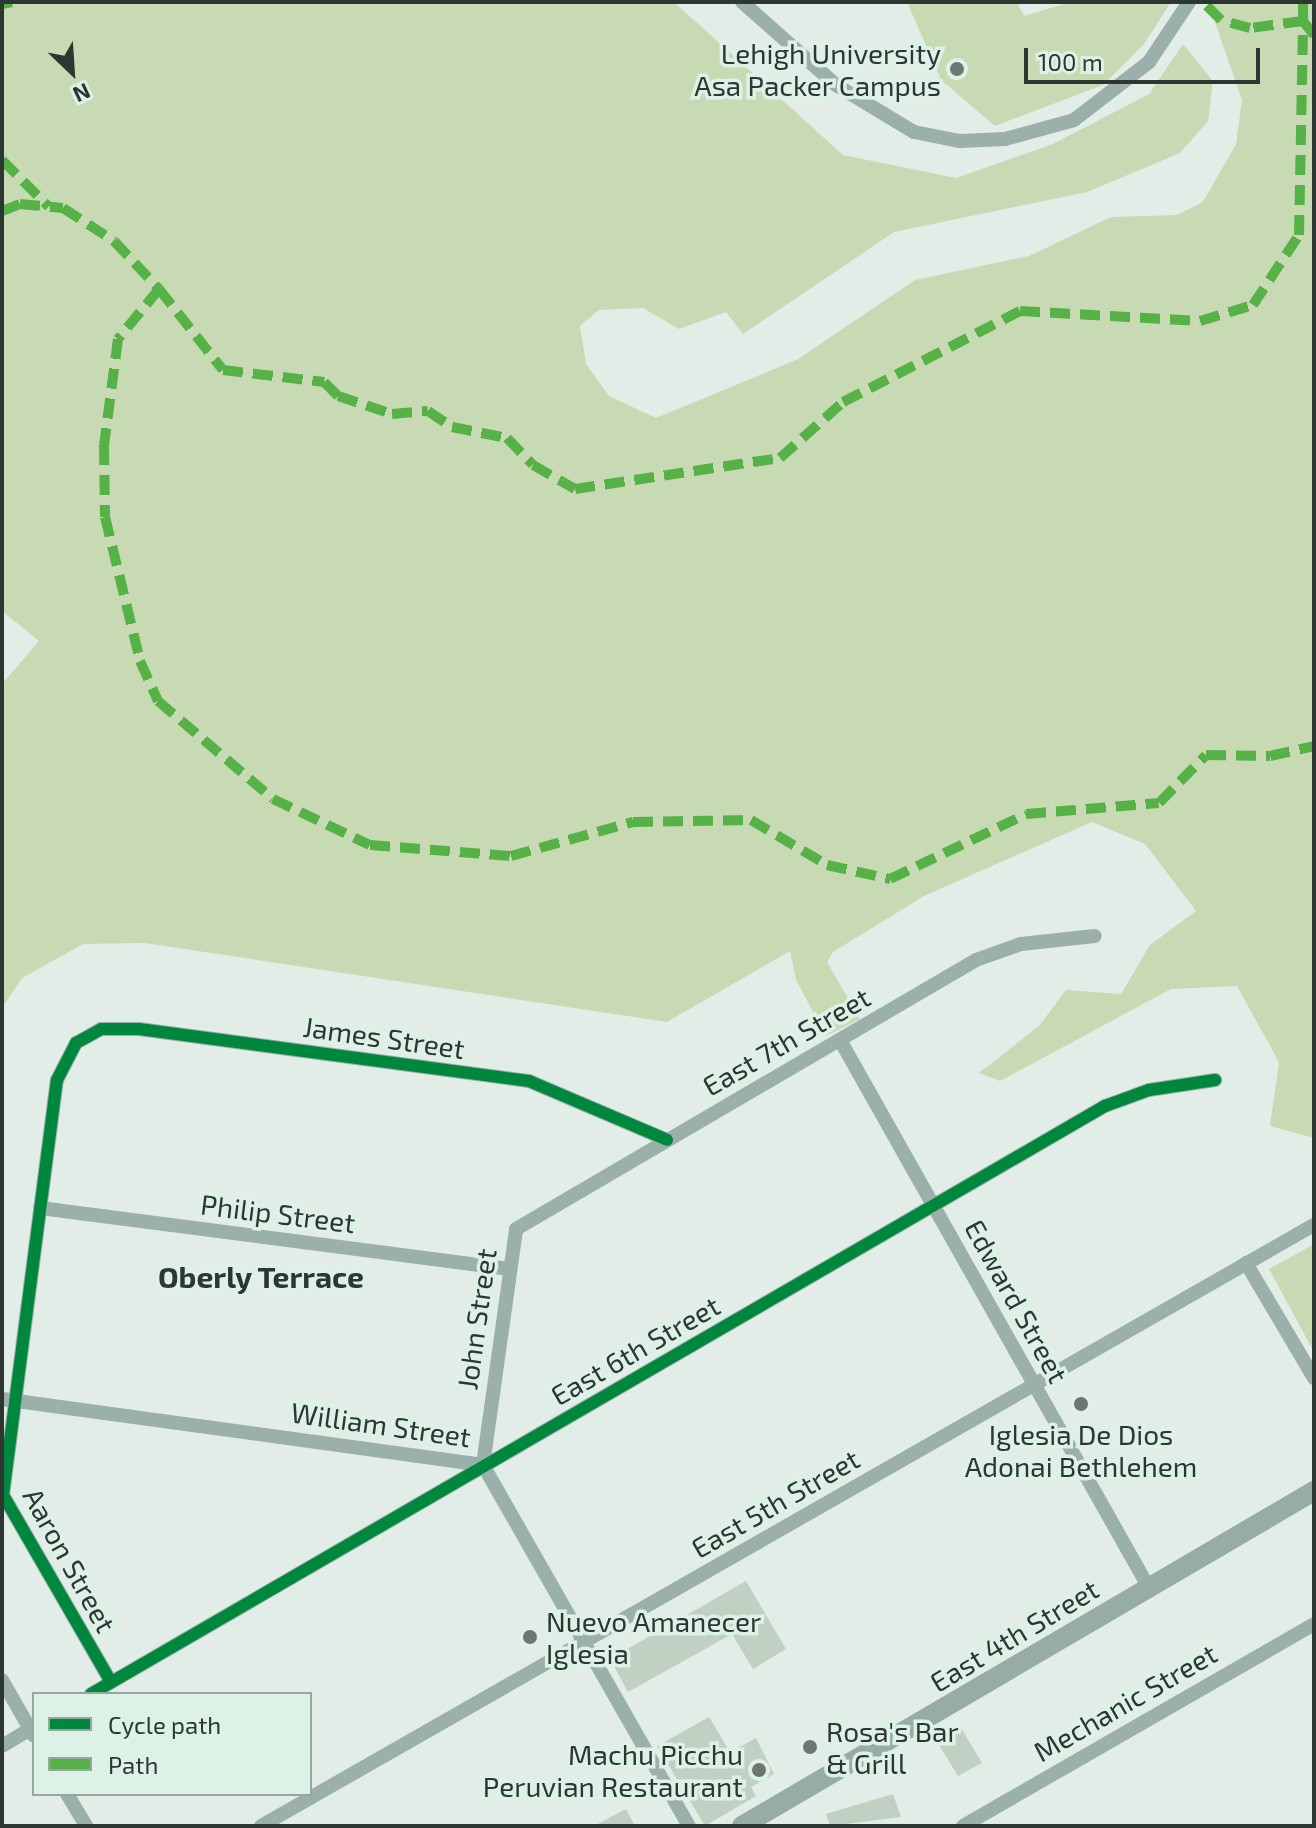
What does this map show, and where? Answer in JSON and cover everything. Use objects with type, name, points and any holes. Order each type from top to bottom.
[{"type":"main road","name":"East 4th Street","points":[[742,1826],[1314,1491]]},
{"type":"street","points":[[742,2],[836,85],[914,132],[960,141],[1039,131],[1085,113],[1149,62],[1189,2]]},
{"type":"street","name":"East 7th Street","points":[[516,1229],[991,953],[1095,936]]},
{"type":"street","name":"James Street","points":[[84,1036],[139,1029],[529,1081],[667,1140]]},
{"type":"street","name":"Aaron Street","points":[[84,1036],[65,1057],[57,1080],[40,1208],[8,1400],[3,1495],[111,1682]]},
{"type":"street","name":"Edward Street","points":[[840,1040],[1149,1588]]},
{"type":"street","name":"East 6th Street","points":[[94,1692],[1119,1099],[1215,1080]]},
{"type":"street","name":"Philip Street","points":[[40,1208],[510,1269]]},
{"type":"street","name":"East 5th Street","points":[[261,1826],[1314,1225]]},
{"type":"street","name":"John Street","points":[[483,1465],[516,1229]]},
{"type":"street","points":[[1246,1263],[1314,1378]]},
{"type":"street","name":"William Street","points":[[8,1400],[483,1465],[689,1826]]},
{"type":"street","name":"Mechanic Street","points":[[963,1826],[1314,1624]]},
{"type":"street","points":[[2,1680],[32,1729]]},
{"type":"street","points":[[2,1746],[32,1731]]},
{"type":"street","points":[[68,1796],[86,1826]]},
{"type":"green space","points":[[2,2],[674,2],[843,155],[956,178],[1053,144],[1149,94],[1183,44],[1213,81],[1208,121],[1180,153],[1087,192],[894,232],[743,334],[726,312],[679,329],[643,308],[599,310],[580,326],[586,364],[609,396],[656,418],[798,359],[915,280],[1029,256],[1111,217],[1177,215],[1203,202],[1236,144],[1242,100],[1208,2],[1314,2],[1314,1138],[1270,1126],[1279,1062],[1237,986],[1171,989],[1000,1081],[979,1073],[1039,1026],[1066,990],[1121,994],[1150,945],[1196,911],[1145,844],[1092,822],[924,896],[833,952],[827,962],[860,1019],[826,1036],[796,980],[790,951],[667,1022],[145,943],[83,944],[22,978],[2,1008],[2,684],[39,641],[2,611]]},
{"type":"green space","points":[[907,2],[1017,2],[1024,16],[1071,2],[1171,2],[1144,44],[1103,85],[995,126],[941,80]]},
{"type":"green space","points":[[1314,1244],[1314,1352],[1269,1269]]},
{"type":"building","points":[[746,1581],[786,1649],[753,1669],[732,1634],[628,1692],[610,1659]]},
{"type":"building","points":[[709,1717],[730,1752],[756,1738],[774,1774],[751,1787],[756,1796],[705,1826],[657,1746]]},
{"type":"building","points":[[961,1728],[982,1763],[958,1776],[937,1742]]},
{"type":"building","points":[[893,1794],[901,1817],[830,1826],[826,1814]]},
{"type":"building","points":[[626,1809],[635,1826],[594,1826]]},
{"type":"marked path","points":[[2,4],[12,2]]},
{"type":"marked path","points":[[159,289],[223,370],[324,382],[338,396],[392,414],[428,411],[452,427],[507,438],[533,465],[575,489],[780,458],[843,402],[1020,311],[1200,321],[1253,305],[1299,235],[1303,21],[1250,28],[1221,20],[1203,2]]},
{"type":"marked path","points":[[1303,2],[1303,21],[1314,35]]},
{"type":"marked path","points":[[2,160],[49,207]]},
{"type":"marked path","points":[[2,211],[20,204],[63,208],[114,241],[159,289],[118,339],[104,445],[105,517],[140,661],[158,701],[273,799],[370,845],[511,856],[633,822],[751,820],[827,865],[890,879],[1026,814],[1159,803],[1206,755],[1270,756],[1314,746]]},
{"type":"cycle path","points":[[111,1682],[3,1495],[57,1080],[76,1043],[101,1029],[139,1029],[529,1081],[667,1140]]},
{"type":"cycle path","points":[[94,1692],[1105,1106],[1149,1090],[1215,1080]]},
{"type":"place","name":"Lehigh University Asa Packer Campus","points":[[957,69]]},
{"type":"place","name":"Iglesia De Dios Adonai Bethlehem","points":[[1081,1404]]},
{"type":"place","name":"Nuevo Amanecer Iglesia","points":[[530,1637]]},
{"type":"place","name":"Rosa's Bar & Grill","points":[[810,1747]]},
{"type":"place","name":"Machu Picchu Peruvian Restaurant","points":[[759,1770]]},
{"type":"district","name":"Oberly Terrace","points":[[261,1276]]}]
